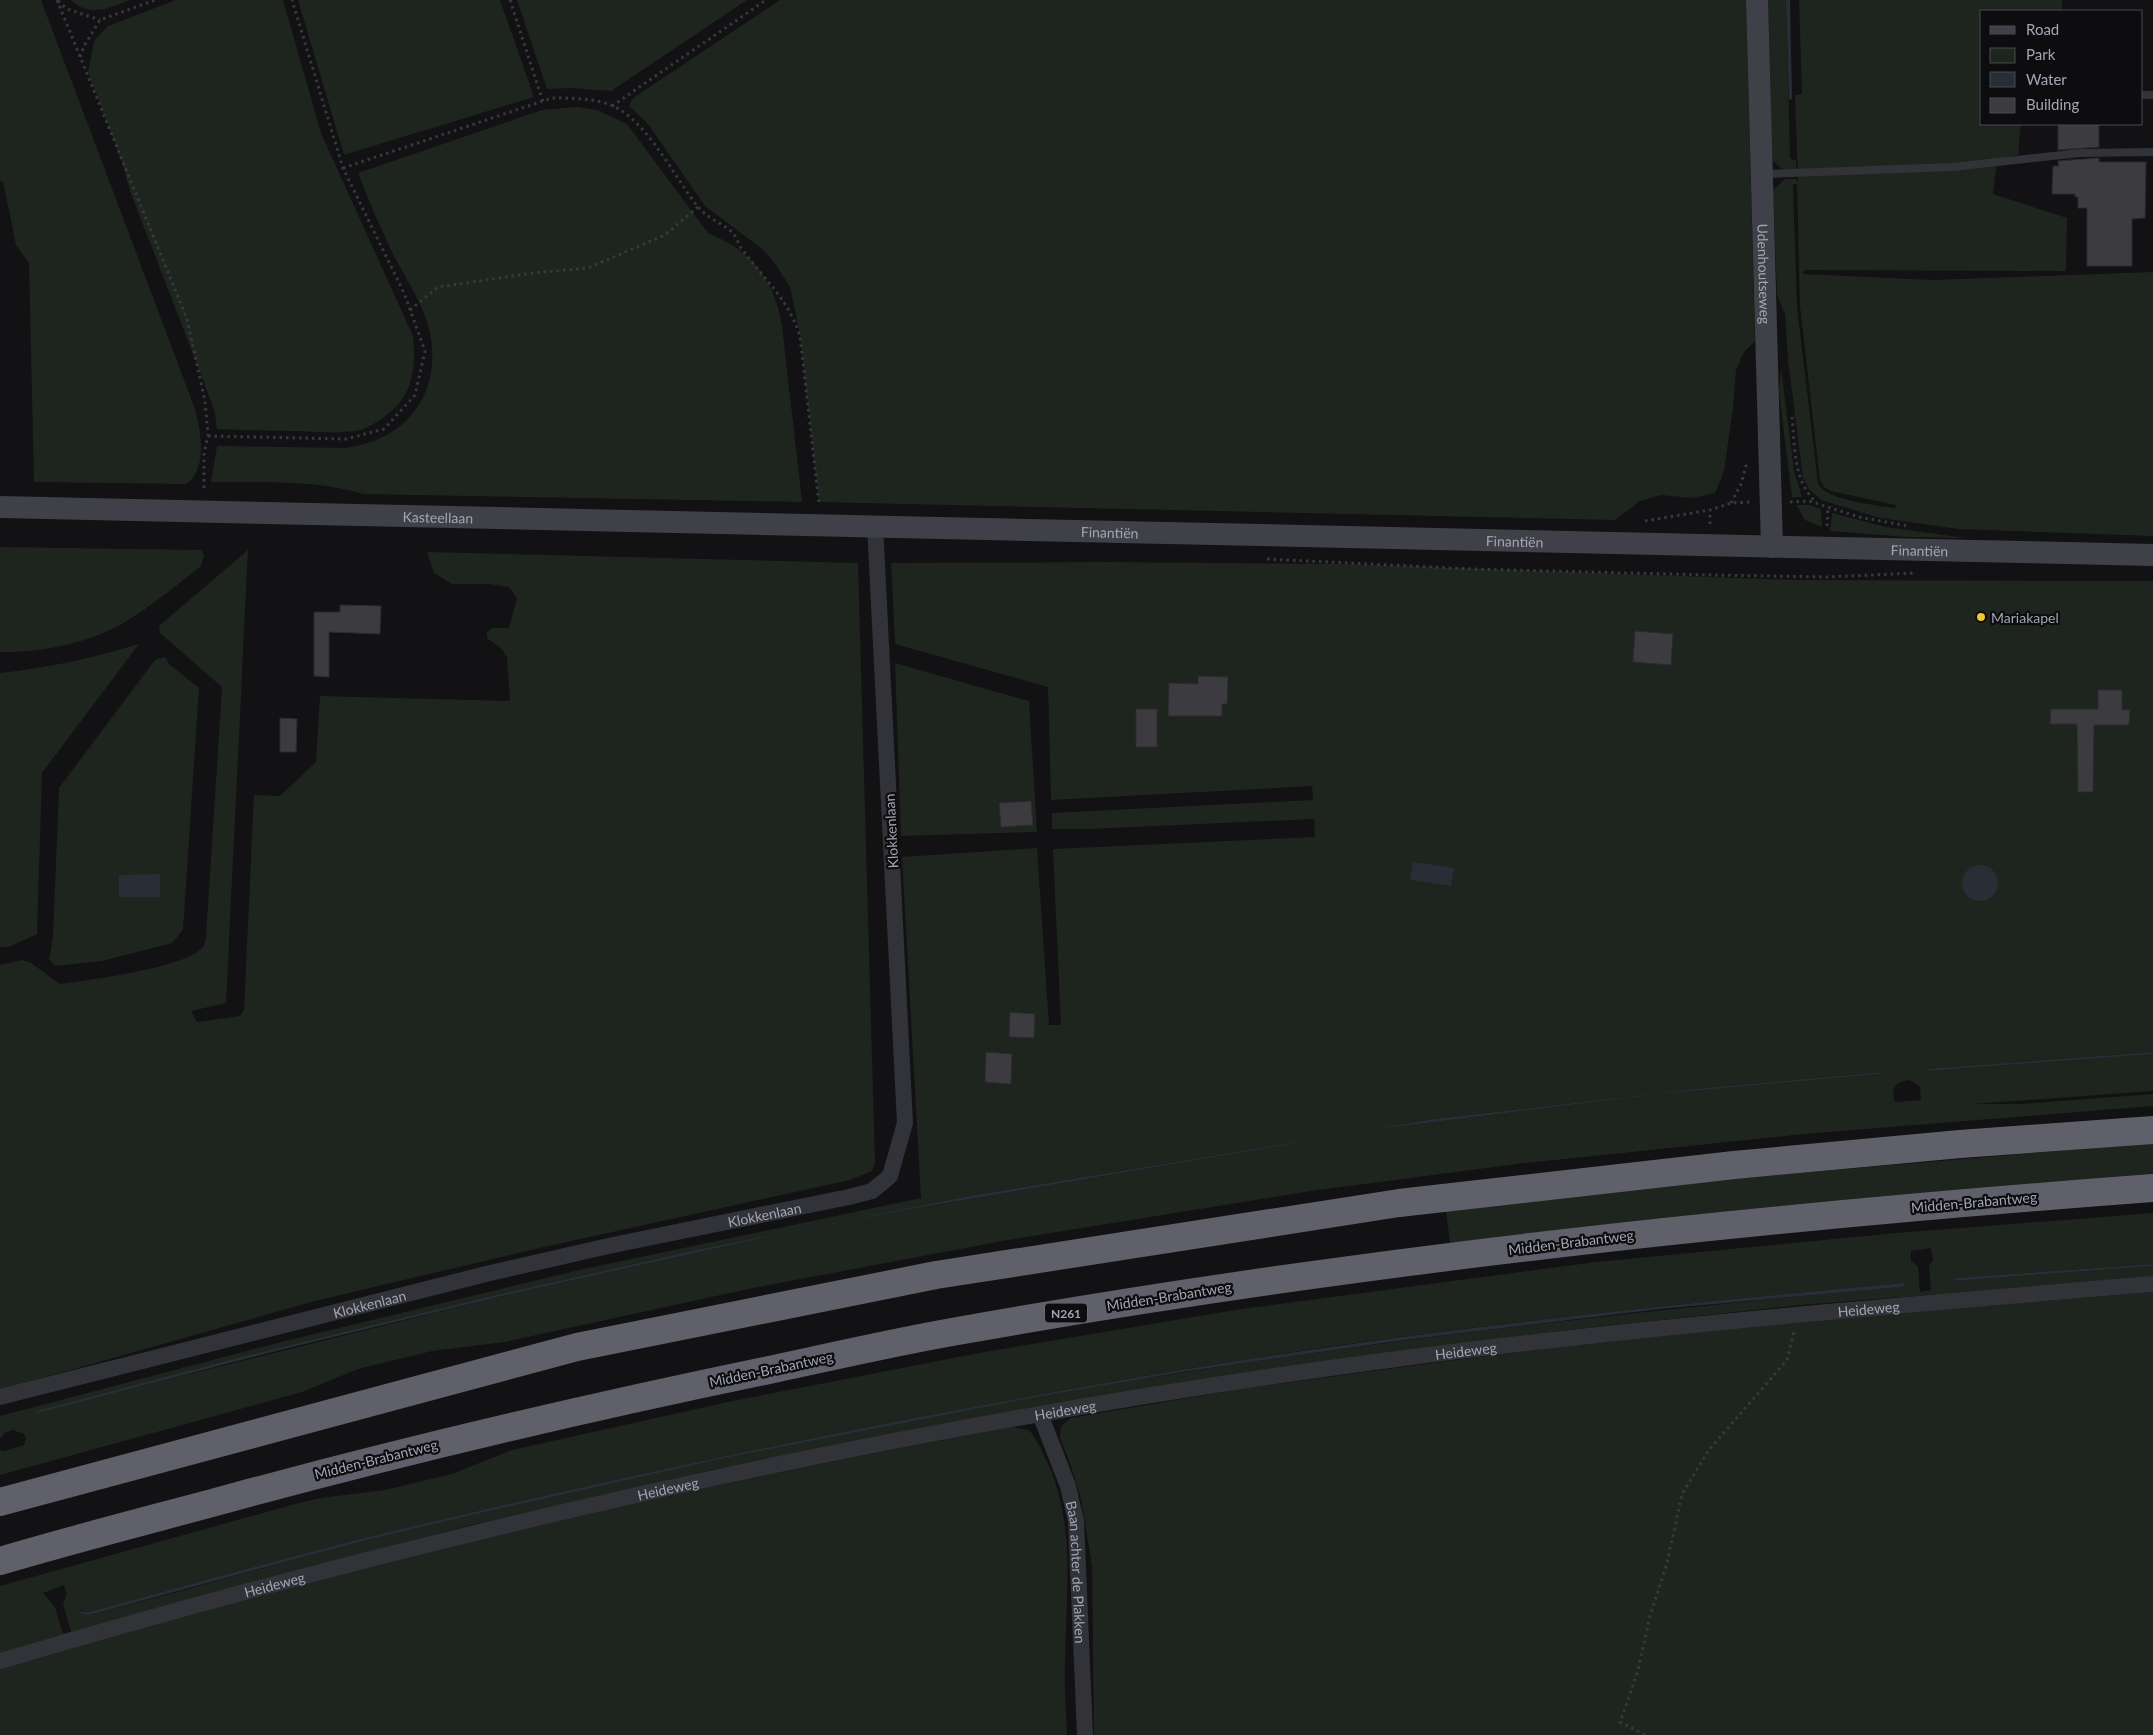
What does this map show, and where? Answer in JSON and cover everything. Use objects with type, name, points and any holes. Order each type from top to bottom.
[{"type":"highway","points":[[0,1502],[577,1347],[936,1275],[1399,1203],[1744,1164],[1960,1144],[2153,1130]]},
{"type":"highway","name":"Midden-Brabantweg","points":[[0,1561],[339,1468],[587,1408],[946,1333],[1149,1299],[1405,1262],[1731,1223],[2153,1188]]},
{"type":"street","name":"Udenhoutseweg","points":[[1757,0],[1772,547]]},
{"type":"street","name":"Kasteellaan","points":[[0,507],[814,526],[876,525]]},
{"type":"street","name":"Finantiën","points":[[876,525],[2153,555]]},
{"type":"street","name":"Klokkenlaan","points":[[0,1398],[490,1273],[613,1245],[849,1197],[872,1191],[890,1176],[905,1123],[876,525]]},
{"type":"street","name":"Heideweg","points":[[0,1661],[316,1572],[559,1513],[858,1448],[1040,1414],[1392,1360],[1577,1336],[1795,1314],[2153,1284]]},
{"type":"street","name":"Baan achter de Plakken","points":[[1040,1414],[1068,1486],[1076,1521],[1085,1735]]},
{"type":"lane","points":[[1762,174],[1952,167],[2080,153],[2153,152]]},
{"type":"path","points":[[57,0],[66,9],[100,20],[155,0]]},
{"type":"path","points":[[57,0],[187,319],[205,401],[208,436],[204,454],[204,492]]},
{"type":"path","points":[[208,436],[346,439],[384,429],[415,396],[425,351],[410,310],[343,168],[292,0]]},
{"type":"path","points":[[510,0],[543,102]]},
{"type":"path","points":[[612,106],[766,0]]},
{"type":"path","points":[[80,58],[84,46],[100,20]]},
{"type":"path","points":[[343,168],[552,98],[577,98],[612,106],[632,119],[666,159],[698,207],[710,219],[732,232],[741,247],[781,295],[795,318],[800,336],[820,510],[814,526]]},
{"type":"path","points":[[410,310],[438,287],[588,268],[665,235],[698,207]]},
{"type":"path","name":"Finantiën","points":[[1710,510],[1731,503],[1809,501],[1859,517],[1915,528]]},
{"type":"path","name":"Finantiën","points":[[1710,575],[1826,577],[1925,573]]},
{"type":"path","points":[[1645,1735],[1620,1722],[1637,1674],[1650,1616],[1667,1563],[1682,1494],[1708,1451],[1787,1360],[1793,1340],[1795,1314]]},
{"type":"green space","points":[[0,0],[41,0],[195,409],[201,439],[200,460],[198,469],[186,484],[34,482],[29,263],[16,245],[3,181],[0,181]]},
{"type":"green space","points":[[71,0],[130,0],[100,10],[92,10],[85,9]]},
{"type":"green space","points":[[176,0],[283,0],[321,133],[413,336],[413,371],[407,391],[394,409],[366,428],[337,432],[217,429],[215,413],[202,377],[130,191],[122,162],[88,72],[94,41],[108,26]]},
{"type":"green space","points":[[298,0],[500,0],[534,97],[344,155]]},
{"type":"green space","points":[[517,0],[747,0],[611,91],[571,88],[547,89]]},
{"type":"green space","points":[[780,0],[1746,0],[1755,341],[1744,352],[1736,370],[1733,408],[1724,471],[1715,493],[1692,498],[1661,495],[1640,501],[1615,520],[819,502],[800,334],[790,287],[774,262],[762,249],[705,206],[648,124],[629,106],[633,98]]},
{"type":"green space","points":[[1768,0],[1786,0],[1790,158],[1796,159],[1796,169],[1782,169],[1772,160]]},
{"type":"green space","points":[[1799,0],[2062,0],[2062,10],[1980,10],[1980,125],[2021,125],[2018,155],[1997,159],[1993,194],[2067,218],[2066,271],[1804,270],[1803,274],[1933,280],[2153,272],[2153,536],[1958,529],[1880,518],[1821,500],[1809,489],[1803,478],[1788,360],[1785,314],[1777,295],[1773,190],[1785,179],[1796,179],[1798,183],[1795,95],[1802,94]],"holes":[[[1797,184],[1800,306],[1820,480],[1824,487],[1831,491],[1896,505],[1895,508],[1865,504],[1842,498],[1823,490],[1818,484],[1797,307],[1793,185]]]},
{"type":"green space","points":[[578,107],[597,110],[627,124],[708,233],[723,240],[749,258],[767,281],[778,309],[782,326],[802,502],[364,494],[345,489],[307,484],[211,482],[217,446],[345,448],[367,444],[386,436],[402,425],[415,411],[424,394],[430,376],[432,355],[427,322],[387,241],[358,173],[542,110]]},
{"type":"green space","points":[[1781,368],[1794,471],[1802,497],[1792,497],[1779,392]]},
{"type":"green space","points":[[1796,505],[1809,505],[1821,509],[1822,527],[1805,520]]},
{"type":"green space","points":[[1832,513],[1886,527],[1966,538],[1906,537],[1830,531]]},
{"type":"green space","points":[[0,547],[201,550],[204,556],[201,566],[159,599],[118,626],[86,639],[52,648],[0,652]]},
{"type":"green space","points":[[248,550],[226,1003],[191,1011],[197,1022],[240,1016],[244,1010],[254,795],[280,796],[316,762],[320,696],[510,701],[507,658],[502,649],[487,638],[487,632],[492,628],[509,628],[517,598],[509,587],[489,584],[452,584],[434,573],[427,552],[858,563],[875,1163],[872,1171],[850,1180],[544,1247],[315,1301],[0,1390],[0,965],[22,960],[31,963],[60,984],[135,972],[176,962],[192,955],[204,946],[222,687],[160,633],[159,626]]},
{"type":"green space","points":[[891,563],[1338,564],[1796,580],[2153,581],[2153,1052],[1927,1069],[1928,1071],[2153,1054],[2153,1091],[1972,1104],[2021,1104],[2153,1094],[2153,1106],[1804,1134],[1517,1164],[1311,1191],[1008,1240],[753,1288],[505,1342],[432,1351],[358,1369],[302,1392],[0,1475],[0,1450],[4,1451],[24,1445],[26,1438],[24,1434],[13,1430],[4,1433],[0,1439],[0,1416],[281,1342],[579,1270],[921,1198],[902,857],[1037,848],[1049,1025],[1061,1025],[1053,849],[1315,837],[1314,819],[1052,829],[1052,813],[1313,800],[1312,786],[1051,800],[1048,687],[895,644]],"holes":[[[1881,1072],[1880,1074],[1659,1094],[1378,1129],[905,1210],[776,1235],[511,1294],[37,1412],[241,1357],[487,1297],[696,1250],[964,1197],[1434,1119],[1695,1089]],[[1910,1080],[1920,1087],[1921,1100],[1895,1102],[1893,1093],[1895,1086],[1900,1082]]]},
{"type":"green space","points":[[139,644],[42,773],[37,934],[9,947],[0,947],[0,673],[70,662]]},
{"type":"green space","points":[[165,657],[170,665],[199,688],[183,930],[172,943],[102,961],[55,966],[49,959],[53,937],[59,788],[155,660]]},
{"type":"green space","points":[[895,663],[1029,701],[1037,832],[901,836]]},
{"type":"green space","points":[[2153,1143],[2153,1175],[1757,1208],[1450,1243],[1446,1210],[1694,1182]]},
{"type":"green space","points":[[2153,1213],[2153,1264],[1955,1278],[1954,1281],[2153,1266],[2153,1277],[1801,1305],[1576,1329],[1392,1352],[712,1470],[467,1526],[206,1594],[71,1632],[63,1604],[67,1594],[64,1585],[43,1593],[55,1607],[63,1634],[0,1653],[0,1586],[295,1504],[320,1498],[385,1490],[452,1474],[512,1450],[728,1402],[979,1353],[1241,1309],[1596,1262],[1896,1233]],"holes":[[[1931,1248],[1933,1261],[1929,1265],[1931,1290],[1920,1292],[1918,1266],[1911,1261],[1911,1251]],[[1904,1283],[1904,1286],[1901,1287],[1753,1301],[1456,1334],[1308,1354],[1014,1400],[721,1458],[586,1488],[361,1541],[93,1614],[85,1615],[79,1610],[89,1612],[376,1535],[598,1484],[820,1436],[1043,1394],[1346,1344],[1664,1306]]]},
{"type":"green space","points":[[2153,1292],[2153,1735],[1094,1735],[1092,1566],[1081,1499],[1060,1438],[1061,1426],[1071,1418],[1240,1389],[1582,1343],[1778,1323]]},
{"type":"green space","points":[[1012,1427],[1029,1430],[1038,1443],[1049,1466],[1063,1514],[1067,1563],[1065,1698],[1067,1735],[0,1735],[0,1669],[158,1623],[490,1537],[750,1478]]},
{"type":"water","points":[[1786,0],[1790,0],[1792,99],[1789,100]]},
{"type":"water","points":[[1413,862],[1454,868],[1451,886],[1410,880]]},
{"type":"water","points":[[1980,865],[1993,870],[1998,883],[1993,896],[1980,901],[1967,896],[1962,883],[1967,870]]},
{"type":"water","points":[[160,874],[160,897],[119,897],[119,875]]},
{"type":"water","points":[[2153,1052],[2153,1054],[1928,1071],[1926,1069]]},
{"type":"water","points":[[1882,1072],[1880,1074],[1659,1094],[1378,1129],[905,1210],[776,1235],[511,1294],[284,1349],[37,1413],[37,1411],[241,1357],[487,1297],[696,1250],[964,1197],[1434,1119],[1695,1089]]},
{"type":"water","points":[[2153,1264],[2153,1266],[1954,1281],[1955,1278]]},
{"type":"water","points":[[1904,1283],[1904,1286],[1901,1287],[1660,1309],[1397,1341],[1182,1372],[1036,1397],[724,1458],[366,1540],[93,1614],[85,1615],[77,1611],[89,1612],[376,1535],[598,1484],[820,1436],[1044,1394],[1347,1344],[1665,1306]]},
{"type":"building","points":[[2058,125],[2099,125],[2099,147],[2058,150]]},
{"type":"building","points":[[2099,158],[2099,162],[2146,162],[2145,218],[2132,219],[2132,266],[2087,266],[2087,208],[2078,208],[2078,197],[2075,197],[2075,194],[2052,194],[2053,166],[2059,166],[2058,161]]},
{"type":"building","points":[[340,605],[381,606],[380,634],[329,632],[329,677],[314,676],[314,612],[340,612]]},
{"type":"building","points":[[1635,631],[1673,634],[1671,665],[1633,662]]},
{"type":"building","points":[[1198,676],[1228,677],[1227,704],[1222,704],[1222,716],[1168,716],[1169,683],[1198,684]]},
{"type":"building","points":[[2098,690],[2122,690],[2122,710],[2130,710],[2129,725],[2094,725],[2093,792],[2078,792],[2077,724],[2050,724],[2051,709],[2098,709]]},
{"type":"building","points":[[1136,709],[1157,709],[1157,747],[1136,747]]},
{"type":"building","points":[[280,718],[297,719],[296,752],[280,752]]},
{"type":"building","points":[[1031,801],[1033,825],[1001,827],[999,803]]},
{"type":"building","points":[[1010,1012],[1035,1014],[1034,1038],[1009,1037]]},
{"type":"building","points":[[986,1052],[1012,1054],[1011,1084],[985,1082]]},
{"type":"place","name":"Mariakapel","points":[[1981,617]]}]
